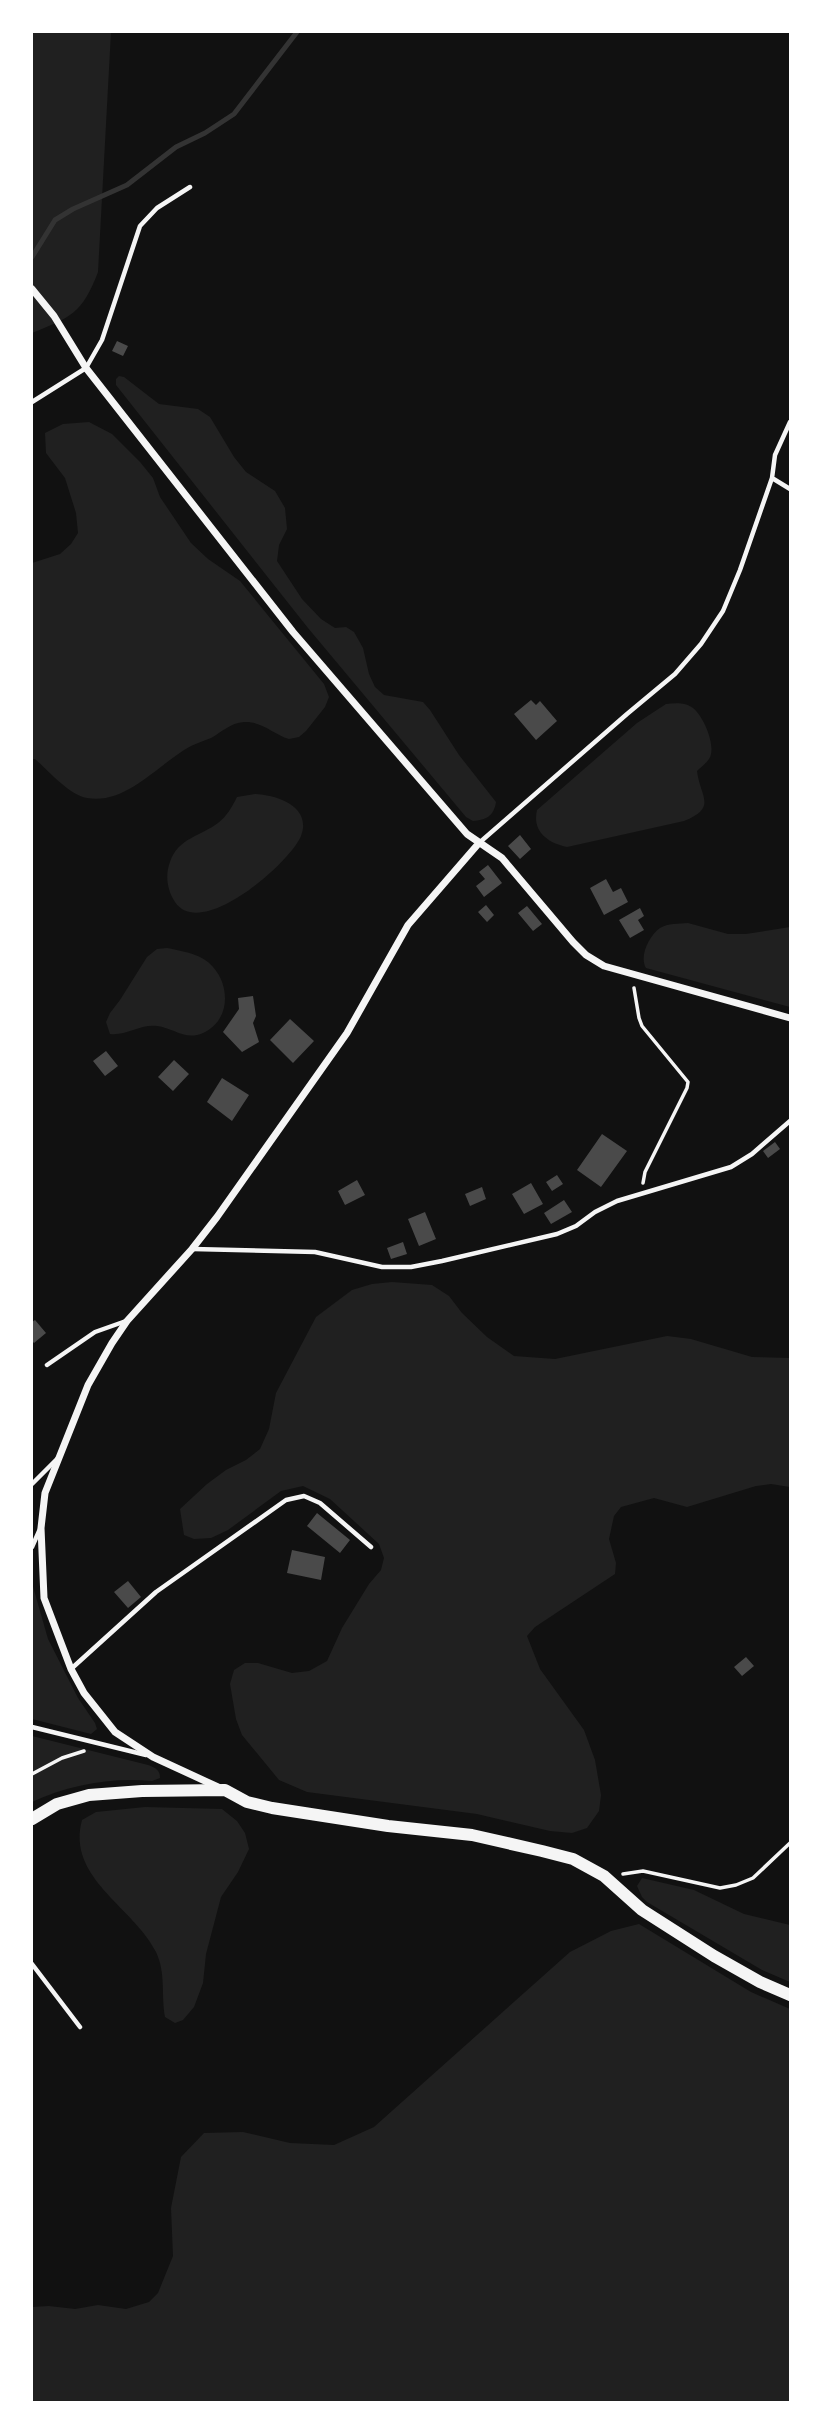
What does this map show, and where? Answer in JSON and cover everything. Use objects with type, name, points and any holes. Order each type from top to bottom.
[{"type":"main road","points":[[32,1819],[57,1804],[89,1795],[225,1790],[247,1802],[272,1808],[388,1826],[472,1835],[542,1851],[573,1859],[604,1876],[642,1910],[683,1937],[760,1982],[790,1995]]},
{"type":"street","points":[[32,289],[54,316],[86,368],[293,632],[467,834],[502,858],[586,955],[604,966],[632,975],[790,1018]]},
{"type":"street","points":[[225,1790],[153,1757],[115,1732],[85,1693],[71,1669],[44,1598],[41,1528],[46,1493],[88,1385],[112,1343],[127,1321],[192,1249],[327,1064],[368,999],[408,925],[479,844]]},
{"type":"lane","points":[[32,401],[86,368],[102,340],[132,243],[140,226],[158,208],[190,187]]},
{"type":"lane","points":[[479,844],[626,714],[676,674],[701,644],[723,611],[740,570],[772,478],[775,455],[790,422]]},
{"type":"lane","points":[[772,478],[790,489]]},
{"type":"lane","points":[[192,1249],[316,1252],[382,1267],[411,1267],[557,1234],[576,1226],[594,1212],[617,1201],[731,1167],[752,1154],[790,1121]]},
{"type":"lane","points":[[47,1365],[95,1332],[127,1321]]},
{"type":"lane","points":[[32,1484],[57,1459]]},
{"type":"lane","points":[[71,1669],[156,1592],[286,1500],[304,1496],[320,1503],[371,1547]]},
{"type":"lane","points":[[32,1548],[41,1528]]},
{"type":"lane","points":[[32,1727],[153,1757]]},
{"type":"lane","points":[[32,1964],[80,2027]]},
{"type":"path","points":[[632,975],[642,1026],[688,1082],[645,1172],[641,1192]]},
{"type":"path","points":[[32,1774],[62,1758],[103,1745]]},
{"type":"path","points":[[604,1876],[643,1871],[720,1888],[753,1878],[790,1843]]},
{"type":"shaded area","points":[[32,32],[111,32],[98,272],[86,297],[74,312],[57,323],[32,333]]},
{"type":"shaded area","points":[[119,376],[159,404],[198,409],[210,417],[246,472],[275,491],[285,508],[287,529],[279,545],[277,561],[302,599],[321,619],[335,628],[346,627],[354,632],[363,648],[375,687],[384,695],[423,702],[430,710],[459,755],[496,802],[489,816],[473,821],[466,817],[308,628],[116,385]]},
{"type":"shaded area","points":[[89,422],[112,434],[140,462],[153,478],[160,497],[191,543],[208,559],[240,581],[324,684],[329,697],[325,707],[299,737],[289,739],[250,722],[234,724],[179,753],[129,789],[102,798],[80,796],[32,759],[32,563],[60,554],[78,533],[76,513],[65,478],[46,453],[45,433],[63,424]]},
{"type":"shaded area","points":[[666,704],[690,706],[707,729],[710,757],[697,771],[704,800],[701,811],[684,821],[567,847],[547,839],[539,830],[537,810],[637,723]]},
{"type":"shaded area","points":[[255,794],[291,804],[302,817],[301,836],[280,863],[244,894],[204,912],[187,911],[175,902],[169,887],[167,877],[174,854],[184,843],[221,820],[237,797]]},
{"type":"shaded area","points":[[688,923],[728,934],[790,927],[790,1007],[646,968],[644,952],[656,932],[666,925]]},
{"type":"shaded area","points":[[167,948],[199,956],[216,970],[224,989],[225,1000],[219,1019],[203,1033],[191,1036],[157,1026],[110,1034],[106,1022],[110,1013],[147,957],[157,949]]},
{"type":"shaded area","points":[[392,1282],[432,1285],[449,1296],[487,1337],[514,1356],[555,1359],[667,1336],[691,1339],[752,1357],[790,1358],[790,1487],[771,1484],[756,1486],[687,1507],[654,1498],[621,1507],[614,1516],[609,1539],[616,1563],[615,1574],[535,1627],[527,1636],[540,1669],[584,1730],[595,1760],[601,1795],[599,1811],[587,1828],[572,1833],[550,1831],[477,1814],[307,1792],[279,1780],[242,1735],[236,1719],[230,1684],[234,1670],[245,1663],[258,1663],[292,1673],[309,1671],[327,1661],[342,1628],[369,1584],[381,1570],[384,1558],[379,1544],[330,1499],[303,1486],[281,1491],[228,1530],[211,1538],[194,1539],[184,1535],[180,1509],[207,1484],[260,1449],[269,1429],[276,1393],[316,1317],[352,1290]]},
{"type":"shaded area","points":[[32,1583],[48,1639],[78,1698],[95,1723],[97,1729],[91,1734],[32,1719]]},
{"type":"shaded area","points":[[32,1736],[148,1765],[157,1770],[160,1778],[152,1781],[121,1780],[90,1784],[32,1802]]},
{"type":"shaded area","points":[[145,1807],[222,1809],[237,1821],[245,1833],[249,1849],[221,1897],[206,1954],[203,1983],[194,2007],[183,2020],[175,2023],[165,2017],[162,1976],[156,1952],[146,1936],[93,1875],[84,1859],[80,1840],[82,1820],[96,1812]]},
{"type":"shaded area","points":[[642,1878],[694,1890],[744,1914],[790,1925],[790,1982],[762,1970],[647,1902],[637,1886]]},
{"type":"shaded area","points":[[639,1924],[751,1992],[790,2009],[790,2402],[32,2402],[32,2307],[75,2309],[98,2305],[126,2309],[149,2302],[158,2293],[173,2256],[171,2208],[181,2157],[204,2133],[243,2132],[290,2143],[334,2145],[374,2127],[570,1952],[611,1931]]},
{"type":"building","points":[[117,341],[128,346],[123,356],[112,351]]},
{"type":"building","points":[[531,700],[536,705],[540,701],[557,721],[536,740],[514,714]]},
{"type":"building","points":[[520,835],[531,849],[520,859],[508,846]]},
{"type":"building","points":[[488,865],[502,883],[484,897],[476,886],[485,879],[479,872]]},
{"type":"building","points":[[606,879],[613,892],[621,888],[628,902],[604,915],[590,888]]},
{"type":"building","points":[[486,905],[494,915],[487,922],[478,912]]},
{"type":"building","points":[[527,906],[542,924],[533,931],[518,913]]},
{"type":"building","points":[[640,908],[644,916],[638,920],[644,930],[630,938],[619,920]]},
{"type":"building","points":[[253,996],[256,1016],[253,1023],[259,1042],[242,1052],[223,1032],[239,1009],[238,998]]},
{"type":"building","points":[[290,1019],[314,1041],[293,1063],[270,1040]]},
{"type":"building","points":[[106,1051],[118,1066],[105,1076],[93,1061]]},
{"type":"building","points":[[174,1060],[189,1074],[173,1091],[158,1077]]},
{"type":"building","points":[[222,1078],[249,1095],[232,1121],[207,1102]]},
{"type":"building","points":[[602,1134],[627,1151],[601,1187],[577,1170]]},
{"type":"building","points":[[775,1142],[780,1149],[768,1158],[763,1151]]},
{"type":"building","points":[[557,1175],[563,1184],[552,1191],[546,1182]]},
{"type":"building","points":[[357,1180],[365,1195],[345,1205],[338,1191]]},
{"type":"building","points":[[531,1183],[543,1204],[524,1214],[512,1194]]},
{"type":"building","points":[[482,1187],[486,1199],[470,1206],[465,1194]]},
{"type":"building","points":[[564,1200],[572,1212],[551,1224],[544,1213]]},
{"type":"building","points":[[425,1212],[436,1239],[419,1246],[408,1219]]},
{"type":"building","points":[[403,1242],[407,1254],[391,1259],[387,1248]]},
{"type":"building","points":[[35,1320],[46,1333],[34,1343],[32,1322]]},
{"type":"building","points":[[317,1513],[350,1540],[340,1553],[307,1526]]},
{"type":"building","points":[[292,1550],[325,1557],[321,1580],[287,1573]]},
{"type":"building","points":[[128,1581],[141,1597],[128,1608],[114,1592]]},
{"type":"building","points":[[746,1657],[754,1666],[742,1676],[734,1667]]},
{"type":"waterway","points":[[32,257],[55,220],[127,185],[176,147],[205,133],[234,114],[297,32]]}]
